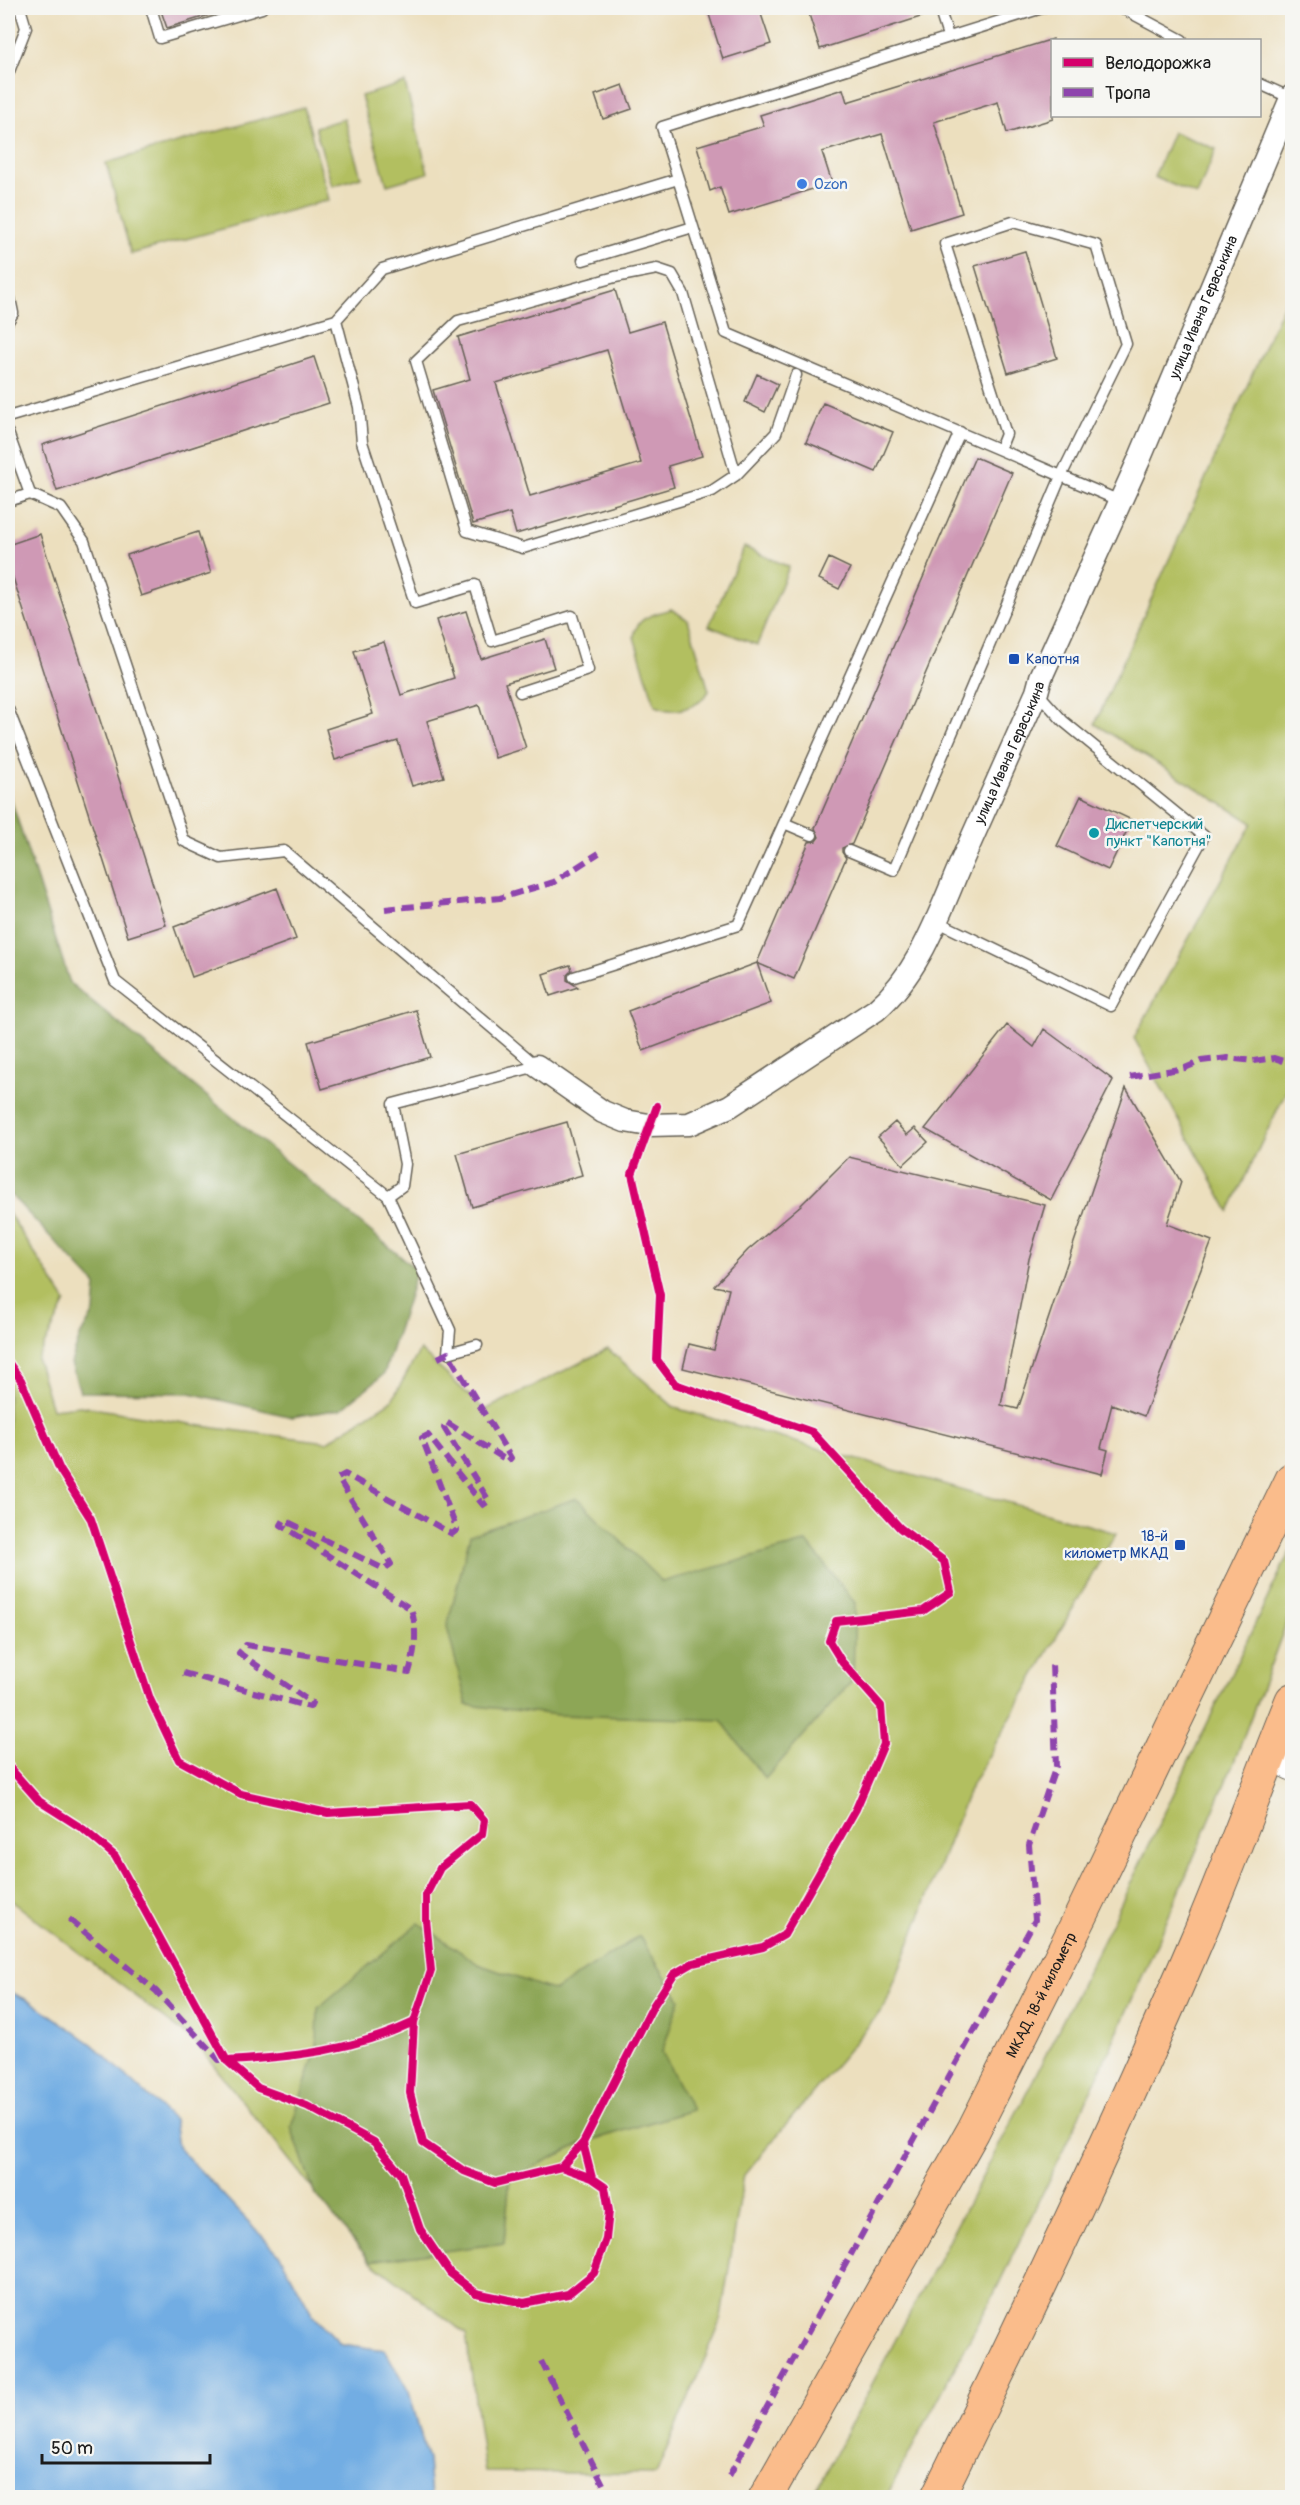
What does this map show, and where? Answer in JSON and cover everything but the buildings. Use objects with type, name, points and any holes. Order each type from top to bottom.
[{"type":"highway","name":"МКАД, 18-й километр","points":[[765,2498],[973,2131],[1082,1914],[1293,1479]]},
{"type":"highway","points":[[937,2498],[1032,2303],[1196,1942],[1281,1762],[1293,1700]]},
{"type":"street","name":"улица Ивана Гераськина","points":[[537,1066],[603,1112],[625,1120],[670,1126],[710,1116],[866,1016],[893,994],[918,959],[936,920],[1120,501],[1292,97]]},
{"type":"lane","points":[[8,74],[26,28],[20,8]]},
{"type":"lane","points":[[151,8],[160,38],[262,8]]},
{"type":"lane","points":[[939,8],[948,36]]},
{"type":"lane","points":[[1042,8],[662,127],[726,333],[1062,474],[1120,501]]},
{"type":"lane","points":[[1122,8],[1180,39]]},
{"type":"lane","points":[[1261,84],[1292,97]]},
{"type":"lane","points":[[8,417],[336,320],[381,269],[678,179]]},
{"type":"lane","points":[[849,851],[894,870],[1062,474],[1126,344],[1096,245],[1013,222],[945,244],[1006,434],[1000,449]]},
{"type":"lane","points":[[583,260],[693,227]]},
{"type":"lane","points":[[736,475],[683,293],[672,274],[657,269],[615,277],[458,321],[416,361],[467,531],[524,548],[712,491],[736,475],[776,433],[796,375]]},
{"type":"lane","points":[[8,289],[13,313],[8,321]]},
{"type":"lane","points":[[336,320],[359,407],[362,442],[415,603],[475,585],[492,641],[572,616],[588,670],[520,692]]},
{"type":"lane","points":[[574,977],[738,926],[960,432]]},
{"type":"lane","points":[[8,433],[30,494]]},
{"type":"lane","points":[[8,501],[30,494],[61,508],[84,541],[184,841],[220,858],[284,851],[537,1066]]},
{"type":"lane","points":[[936,920],[1111,1006],[1204,836],[1063,721],[1037,692]]},
{"type":"lane","points":[[8,709],[115,981],[388,1196],[450,1330],[448,1353],[477,1345]]},
{"type":"lane","points":[[784,823],[812,835]]},
{"type":"lane","points":[[388,1196],[402,1186],[405,1164],[393,1104],[537,1066]]},
{"type":"green space","points":[[405,83],[428,173],[387,185],[361,96]]},
{"type":"green space","points":[[304,107],[329,200],[131,254],[106,163]]},
{"type":"green space","points":[[344,119],[361,177],[332,186],[315,127]]},
{"type":"green space","points":[[1173,132],[1216,149],[1197,195],[1154,177]]},
{"type":"green space","points":[[1292,286],[1292,1079],[1229,1211],[1134,1038],[1252,823],[1095,724]]},
{"type":"green space","points":[[744,547],[789,567],[757,645],[709,626]]},
{"type":"green space","points":[[671,609],[688,620],[709,691],[699,702],[677,710],[655,705],[634,637],[635,630],[642,620]]},
{"type":"green space","points":[[8,790],[70,983],[417,1270],[384,1374],[341,1409],[292,1417],[190,1393],[80,1392],[71,1363],[80,1336],[94,1312],[96,1285],[8,1192]]},
{"type":"green space","points":[[8,1212],[66,1302],[37,1359],[52,1409],[80,1406],[215,1428],[327,1442],[392,1400],[420,1350],[485,1410],[608,1349],[675,1408],[1116,1533],[969,1790],[885,2006],[744,2175],[720,2323],[656,2474],[485,2472],[466,2334],[370,2261],[195,2042],[8,1898]]},
{"type":"green space","points":[[577,1498],[662,1582],[807,1542],[855,1603],[853,1680],[765,1779],[721,1720],[559,1715],[467,1705],[447,1627],[470,1535]]},
{"type":"green space","points":[[1292,1547],[1292,1608],[1234,1762],[1159,1939],[1081,2113],[995,2292],[886,2497],[812,2497],[1022,2102],[1113,1920]]},
{"type":"green space","points":[[419,1923],[478,1964],[554,1991],[639,1936],[680,1999],[662,2052],[692,2110],[583,2143],[510,2178],[504,2243],[370,2261],[314,2192],[291,2127],[317,2047],[318,2008]]},
{"type":"water","points":[[8,1991],[32,2002],[92,2044],[174,2120],[178,2147],[280,2255],[313,2315],[341,2344],[385,2350],[409,2392],[428,2460],[431,2497],[8,2497]]},
{"type":"marked path","points":[[385,909],[500,898],[554,882],[599,853]]},
{"type":"marked path","points":[[1130,1077],[1185,1068],[1201,1061],[1228,1058],[1253,1061],[1274,1058],[1292,1064]]},
{"type":"marked path","points":[[183,1673],[310,1707],[312,1703],[239,1653],[246,1645],[409,1672],[415,1641],[411,1609],[281,1525],[284,1520],[384,1569],[391,1564],[338,1478],[345,1474],[452,1534],[457,1530],[422,1438],[428,1435],[483,1505],[489,1501],[444,1428],[446,1422],[508,1461],[511,1458],[448,1353],[438,1358]]},
{"type":"marked path","points":[[729,2476],[1035,1920],[1029,1845],[1056,1766],[1052,1664]]},
{"type":"marked path","points":[[69,1919],[156,1991],[219,2060],[223,2060]]},
{"type":"marked path","points":[[541,2361],[610,2498]]},
{"type":"cycle path","points":[[561,2167],[583,2143],[653,2006],[674,1974],[693,1963],[763,1947],[784,1935],[856,1809],[884,1744],[881,1706],[842,1662],[829,1641],[836,1621],[923,1611],[951,1592],[944,1561],[900,1528],[812,1432],[675,1384],[657,1360],[660,1295],[632,1174],[657,1106]]},
{"type":"cycle path","points":[[8,1362],[21,1380],[60,1470],[91,1519],[150,1699],[179,1760],[241,1794],[328,1813],[470,1804],[484,1820],[482,1834],[440,1868],[426,1895],[431,1971],[414,2022],[410,2093],[423,2143],[464,2171],[495,2183],[561,2167],[592,2178]]},
{"type":"cycle path","points":[[8,1766],[39,1801],[83,1829],[115,1856],[227,2061],[258,2088],[307,2106],[374,2142],[401,2174],[420,2229],[450,2273],[476,2293],[524,2303],[568,2294],[594,2273],[606,2239],[609,2211],[605,2187],[592,2178],[583,2143]]},
{"type":"cycle path","points":[[227,2061],[322,2051],[368,2040],[414,2022]]},
{"type":"place","name":"Ozon","points":[[802,184]]},
{"type":"place","name":"Капотня","points":[[1014,659]]},
{"type":"place","name":"Диспетчерский пункт \"Капотня\"","points":[[1094,833]]},
{"type":"place","name":"18-й километр МКАД","points":[[1180,1545]]}]
